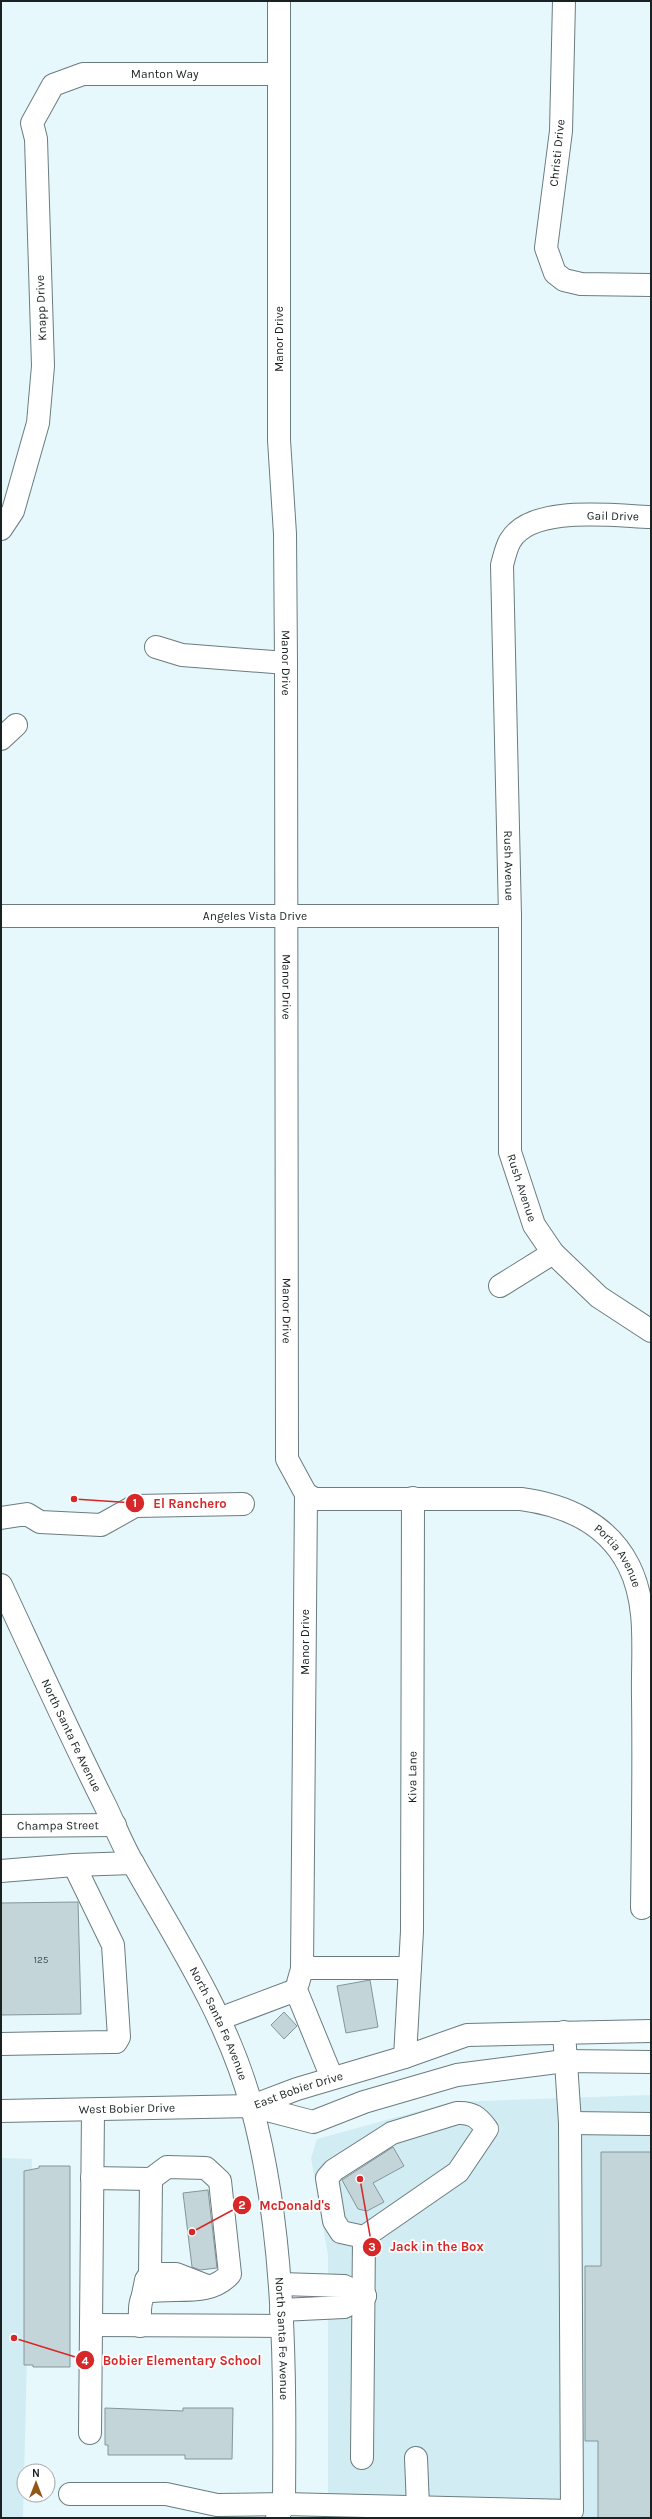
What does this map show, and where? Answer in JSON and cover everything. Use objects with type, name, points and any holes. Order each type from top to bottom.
[{"type":"street","name":"Manor Drive","points":[[279,1],[279,440],[285,534],[286,662],[287,1459],[306,1494],[302,1969],[296,1990]]},
{"type":"street","name":"Christi Drive","points":[[564,1],[561,131],[546,248],[555,273],[564,280],[582,284],[651,285]]},
{"type":"street","name":"Manton Way","points":[[53,85],[83,74],[279,74]]},
{"type":"street","name":"Knapp Drive","points":[[1,529],[13,511],[38,423],[43,366],[36,139],[32,123],[53,85]]},
{"type":"street","name":"Rush Avenue","points":[[574,515],[555,515],[529,524],[510,541],[502,565],[510,916],[510,1152],[534,1225],[553,1253],[598,1297],[651,1331]]},
{"type":"street","name":"Gail Drive","points":[[574,515],[651,517]]},
{"type":"street","points":[[156,647],[182,655],[286,662]]},
{"type":"street","name":"Angeles Vista Drive","points":[[1,916],[510,916]]},
{"type":"street","points":[[500,1286],[553,1253]]},
{"type":"street","name":"Portia Avenue","points":[[306,1494],[315,1499],[521,1499],[548,1503],[585,1518],[602,1531],[629,1565],[642,1600],[647,1792],[642,1908]]},
{"type":"street","name":"Kiva Lane","points":[[405,2057],[410,1968],[413,1498]]},
{"type":"street","points":[[1,1518],[27,1514],[40,1522],[101,1525],[135,1506],[243,1504]]},
{"type":"street","name":"North Santa Fe Avenue","points":[[1,1585],[115,1824],[132,1863],[167,1920],[219,2020],[228,2040],[252,2106],[264,2165],[280,2284],[285,2412],[284,2513]]},
{"type":"street","name":"Champa Street","points":[[1,1826],[115,1824]]},
{"type":"street","points":[[1,1871],[74,1865],[132,1863]]},
{"type":"street","points":[[1,2044],[116,2042],[119,2037],[113,1945],[74,1865]]},
{"type":"street","points":[[302,1969],[410,1968]]},
{"type":"street","points":[[219,2020],[296,1990],[332,2078]]},
{"type":"street","name":"East Bobier Drive","points":[[252,2106],[332,2078],[405,2057],[467,2035],[651,2031]]},
{"type":"street","points":[[70,2494],[166,2494],[210,2511],[284,2513],[418,2507],[445,2513],[573,2514],[570,2123],[564,2032]]},
{"type":"street","name":"East Bobier Drive","points":[[252,2106],[313,2122],[364,2102],[457,2074],[565,2061],[651,2062]]},
{"type":"street","name":"West Bobier Drive","points":[[1,2111],[252,2106]]},
{"type":"street","points":[[90,2433],[93,2110]]},
{"type":"street","points":[[467,2112],[479,2118],[487,2129],[458,2172],[364,2236],[341,2232],[334,2222],[327,2178],[334,2170],[392,2133],[457,2113],[467,2112]]},
{"type":"street","points":[[570,2123],[651,2124]]},
{"type":"street","points":[[92,2178],[151,2179],[167,2167],[197,2166],[206,2168],[220,2181],[231,2267],[230,2274],[226,2279],[194,2290],[150,2291],[143,2295]]},
{"type":"street","points":[[140,2326],[143,2295],[146,2280],[150,2274],[151,2179]]},
{"type":"street","points":[[362,2458],[365,2296],[364,2236]]},
{"type":"street","points":[[150,2274],[176,2274],[207,2286]]},
{"type":"street","points":[[280,2284],[344,2286],[365,2296]]},
{"type":"street","points":[[91,2325],[140,2326],[282,2318],[344,2307],[365,2296]]},
{"type":"street","points":[[416,2458],[418,2507]]},
{"type":"shaded area","points":[[651,2095],[651,2518],[328,2518],[328,2255],[311,2158],[317,2139],[452,2102]]},
{"type":"shaded area","points":[[1,2158],[32,2159],[24,2463],[16,2463],[16,2503],[23,2503],[23,2518],[1,2518]]},
{"type":"building","points":[[78,1902],[81,2014],[1,2015],[1,1903]]},
{"type":"building","points":[[370,1980],[378,2027],[346,2033],[337,1986]]},
{"type":"building","points":[[284,2012],[297,2026],[284,2039],[271,2025]]},
{"type":"building","points":[[393,2147],[404,2166],[373,2183],[384,2202],[367,2211],[358,2209],[342,2180]]},
{"type":"building","points":[[601,2152],[651,2152],[651,2518],[598,2518],[598,2441],[585,2441],[585,2266],[601,2266]]},
{"type":"building","points":[[39,2166],[70,2166],[70,2367],[33,2367],[33,2365],[24,2365],[24,2171],[39,2168]]},
{"type":"building","points":[[208,2190],[217,2268],[200,2270],[192,2267],[183,2193]]},
{"type":"building","points":[[105,2408],[183,2411],[183,2408],[233,2408],[232,2459],[185,2459],[185,2455],[108,2455],[108,2445],[105,2445]]},
{"type":"place","name":"El Ranchero","points":[[74,1499]]},
{"type":"place","name":"Jack in the Box","points":[[360,2179]]},
{"type":"place","name":"McDonald's","points":[[192,2232]]},
{"type":"place","name":"Bobier Elementary School","points":[[14,2338]]}]
